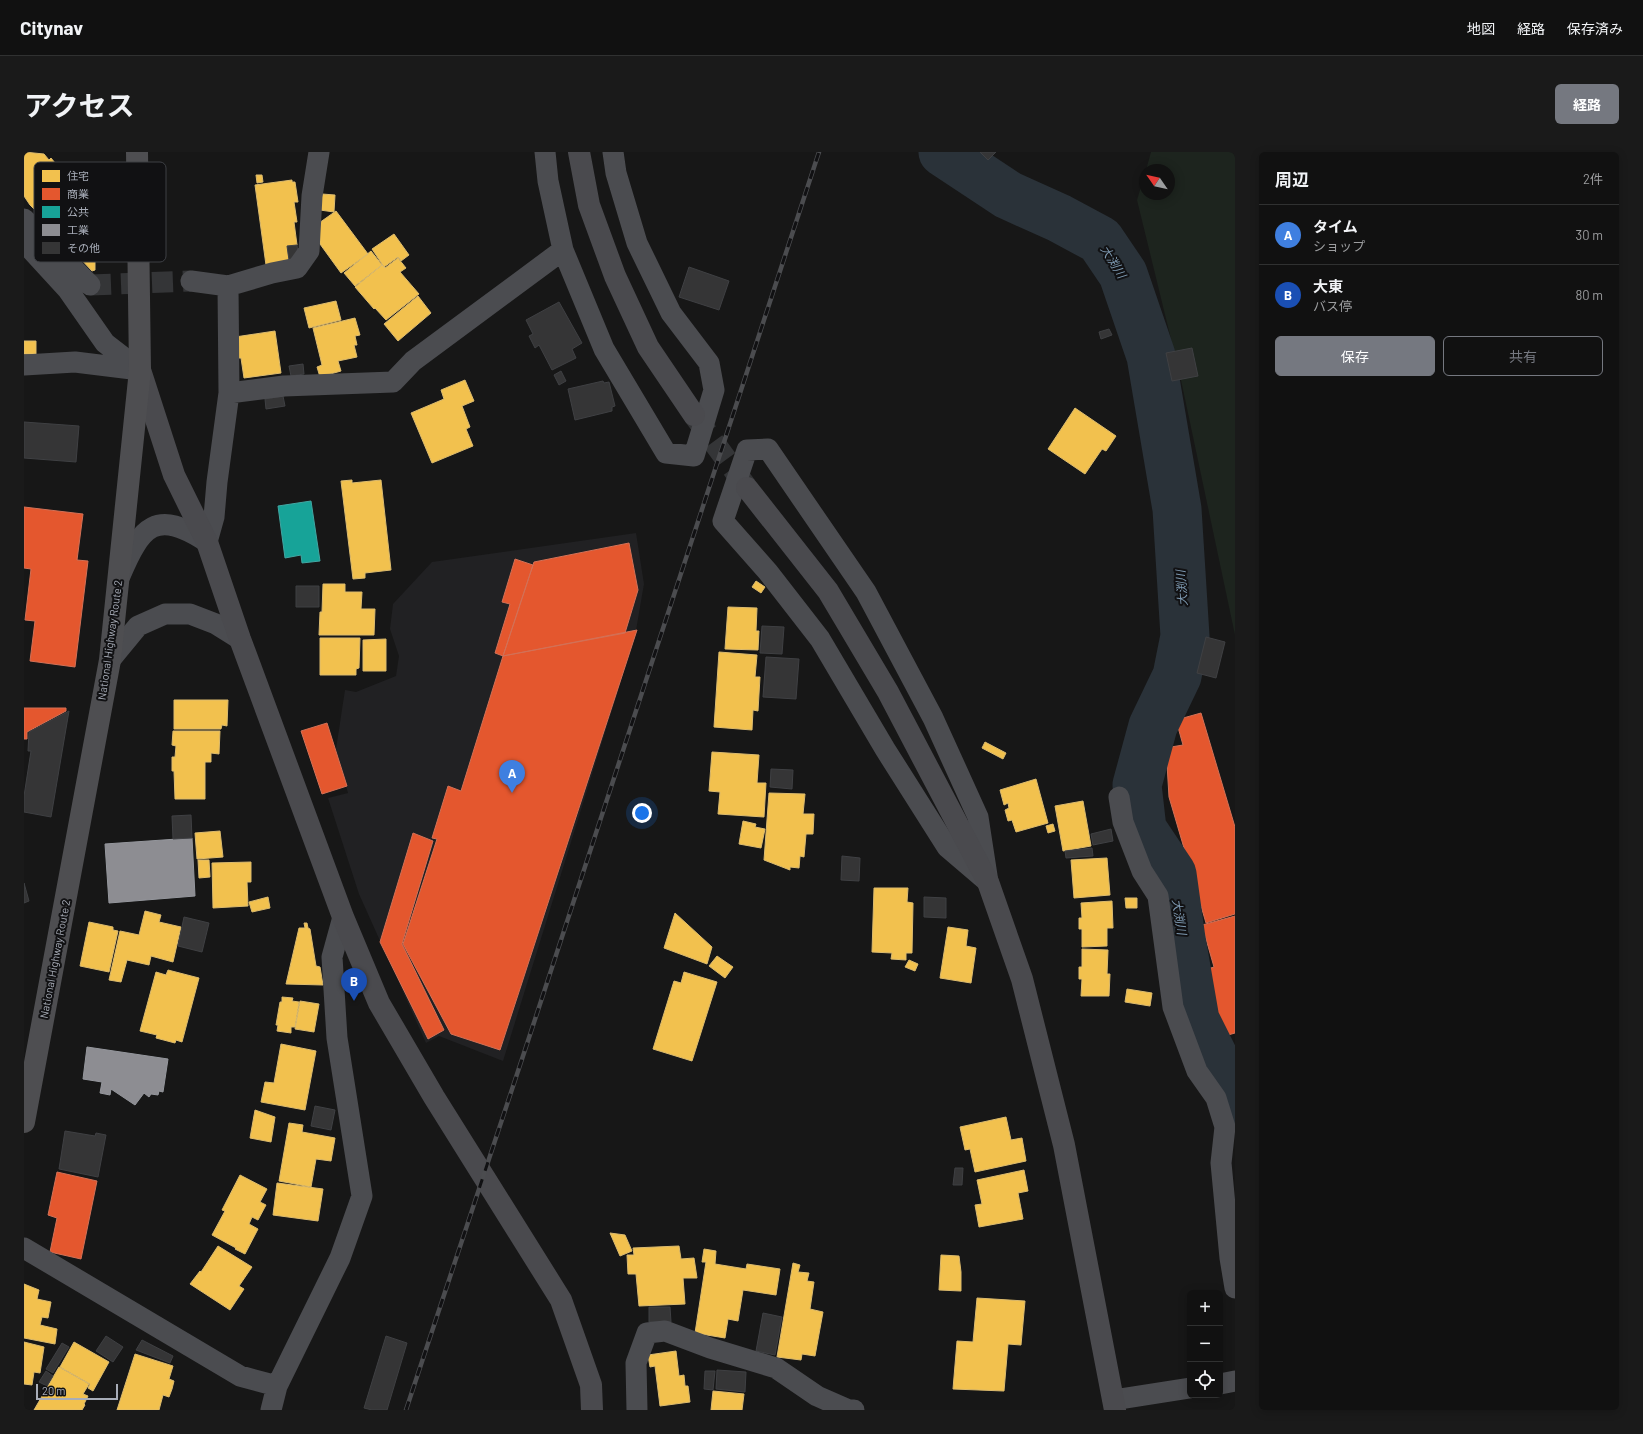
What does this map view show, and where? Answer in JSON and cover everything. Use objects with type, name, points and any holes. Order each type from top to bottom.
[{"type":"highway","name":"National Highway Route 2","points":[[137,152],[137,162]]},
{"type":"highway","name":"National Highway Route 2","points":[[24,1122],[110,660],[140,370],[139,262]]},
{"type":"street","points":[[191,281],[228,286],[272,273],[297,268],[309,250],[312,196],[319,152]]},
{"type":"street","points":[[545,152],[548,181],[563,250],[604,349],[666,454],[694,456],[714,390],[709,363],[671,313],[637,243],[616,173],[613,152]]},
{"type":"street","points":[[579,152],[589,205],[615,276],[648,347],[694,415]]},
{"type":"street","points":[[24,219],[34,229]]},
{"type":"street","points":[[24,242],[34,253]]},
{"type":"street","points":[[229,393],[284,386],[393,382],[413,361],[563,250]]},
{"type":"street","points":[[42,262],[68,290],[106,343],[140,370],[174,475],[207,542],[240,639],[342,917],[379,1003],[434,1097],[561,1300],[591,1385],[592,1410]]},
{"type":"street","points":[[68,262],[90,284]]},
{"type":"street","points":[[207,542],[214,517],[216,482],[229,393],[228,286]]},
{"type":"street","points":[[24,365],[75,362],[140,370]]},
{"type":"street","points":[[768,448],[866,592],[934,718],[978,817],[988,882],[947,847],[885,749],[820,639],[768,572],[723,521],[747,450],[768,448]]},
{"type":"street","points":[[747,488],[828,591],[888,692],[988,882],[1022,979],[1064,1145],[1114,1405],[1187,1389]]},
{"type":"street","points":[[118,579],[133,549],[147,530],[154,525],[165,524],[177,526],[191,531],[207,542]]},
{"type":"street","points":[[110,660],[138,626],[164,614],[190,614],[216,624],[240,639]]},
{"type":"street","points":[[1120,797],[1125,829],[1142,871],[1158,896],[1173,1007],[1197,1071],[1216,1098],[1225,1127],[1221,1163],[1230,1258],[1235,1288]]},
{"type":"street","points":[[271,1410],[277,1386],[340,1258],[362,1196],[337,1038],[332,957],[342,917]]},
{"type":"street","points":[[24,1248],[240,1376],[277,1386]]},
{"type":"street","points":[[637,1410],[636,1363],[647,1333],[665,1330],[710,1348],[776,1368],[818,1396],[849,1410],[854,1410]]},
{"type":"street","points":[[1223,1383],[1235,1381]]},
{"type":"shaded area","points":[[1151,152],[1235,152],[1235,635],[1181,380],[1137,200],[1139,193],[1139,200],[1175,200],[1175,164],[1148,164]]},
{"type":"shaded area","points":[[636,533],[644,584],[635,636],[503,1061],[439,1036],[426,1043],[359,894],[328,798],[348,793],[336,749],[345,690],[356,692],[396,676],[399,656],[390,629],[393,604],[432,562]]},
{"type":"building: 住宅","points":[[24,152],[44,154],[49,160],[51,158],[54,162],[34,162],[34,209],[24,196]]},
{"type":"building: 住宅","points":[[256,175],[262,175],[263,182],[257,183]]},
{"type":"building: 住宅","points":[[292,180],[292,182],[295,182],[298,202],[294,202],[297,222],[294,222],[297,245],[287,246],[289,263],[266,265],[255,185]]},
{"type":"building: 住宅","points":[[322,194],[335,195],[334,212],[320,210]]},
{"type":"building: 住宅","points":[[336,211],[368,254],[341,273],[320,244],[319,223]]},
{"type":"building: 住宅","points":[[394,234],[409,255],[401,261],[398,257],[384,267],[372,249]]},
{"type":"building: 住宅","points":[[371,251],[382,265],[355,286],[344,273]]},
{"type":"building: 住宅","points":[[398,258],[406,268],[400,272],[419,294],[386,320],[375,308],[374,309],[355,287],[382,265],[385,268]]},
{"type":"building: 住宅","points":[[84,262],[95,262],[95,270],[92,271]]},
{"type":"building: 住宅","points":[[418,296],[431,313],[398,341],[384,324]]},
{"type":"building: 住宅","points":[[336,301],[341,320],[309,328],[304,308]]},
{"type":"building: 住宅","points":[[355,318],[360,335],[355,336],[357,345],[354,345],[357,357],[338,361],[341,371],[320,377],[317,367],[322,365],[313,328]]},
{"type":"building: 住宅","points":[[275,331],[281,373],[244,378],[241,358],[238,358],[235,337]]},
{"type":"building: 住宅","points":[[24,341],[36,341],[36,354],[24,354]]},
{"type":"building: 住宅","points":[[465,380],[474,401],[462,406],[470,427],[466,429],[473,446],[432,463],[411,413],[444,399],[441,390]]},
{"type":"building: 住宅","points":[[1075,408],[1116,436],[1106,451],[1102,449],[1085,474],[1048,449]]},
{"type":"building: 住宅","points":[[352,480],[352,483],[381,480],[391,570],[365,573],[365,578],[353,579],[341,481]]},
{"type":"building: 住宅","points":[[756,581],[765,587],[761,593],[752,587]]},
{"type":"building: 住宅","points":[[323,584],[345,584],[345,592],[362,592],[361,609],[375,609],[374,635],[319,635]]},
{"type":"building: 住宅","points":[[728,607],[757,608],[756,631],[759,631],[758,650],[725,649]]},
{"type":"building: 住宅","points":[[320,638],[360,638],[359,668],[356,669],[356,675],[320,675]]},
{"type":"building: 住宅","points":[[386,639],[386,671],[363,671],[363,640]]},
{"type":"building: 住宅","points":[[719,652],[757,655],[755,677],[760,677],[758,711],[753,710],[752,730],[714,727]]},
{"type":"building: 住宅","points":[[174,700],[228,700],[227,726],[222,725],[221,729],[174,729]]},
{"type":"building: 住宅","points":[[173,731],[220,731],[219,754],[211,753],[211,762],[205,762],[205,799],[175,799],[172,757],[175,757],[176,746],[172,745]]},
{"type":"building: 住宅","points":[[985,742],[1006,753],[1003,759],[982,748]]},
{"type":"building: 住宅","points":[[712,752],[759,755],[757,783],[766,783],[764,817],[718,814],[720,792],[709,791]]},
{"type":"building: 住宅","points":[[1036,779],[1048,823],[1016,832],[1012,820],[1008,821],[1005,810],[1009,808],[1008,803],[1004,805],[1000,790]]},
{"type":"building: 住宅","points":[[769,793],[805,794],[803,814],[814,814],[813,834],[806,834],[804,857],[800,856],[799,868],[790,867],[790,870],[764,860]]},
{"type":"building: 住宅","points":[[1083,801],[1091,846],[1063,851],[1055,806]]},
{"type":"building: 住宅","points":[[743,821],[756,824],[755,827],[765,829],[761,848],[739,844]]},
{"type":"building: 住宅","points":[[1053,824],[1055,831],[1048,833],[1046,826]]},
{"type":"building: 住宅","points":[[220,831],[223,857],[197,859],[195,833]]},
{"type":"building: 住宅","points":[[1107,858],[1110,895],[1074,898],[1071,860]]},
{"type":"building: 住宅","points":[[198,860],[209,860],[210,877],[199,878]]},
{"type":"building: 住宅","points":[[251,862],[251,882],[247,882],[248,906],[213,908],[212,863]]},
{"type":"building: 住宅","points":[[874,888],[908,888],[907,902],[913,903],[912,953],[906,953],[906,960],[891,959],[892,953],[872,952]]},
{"type":"building: 住宅","points":[[268,897],[270,908],[252,912],[249,902]]},
{"type":"building: 住宅","points":[[1125,898],[1137,898],[1137,908],[1126,908]]},
{"type":"building: 住宅","points":[[1112,901],[1113,928],[1107,928],[1107,946],[1082,947],[1082,929],[1079,929],[1079,918],[1082,918],[1081,903]]},
{"type":"building: 住宅","points":[[145,911],[161,915],[159,922],[181,927],[173,962],[151,956],[149,965],[127,960],[121,982],[109,980],[120,931],[139,935]]},
{"type":"building: 住宅","points":[[675,913],[712,947],[707,964],[664,948]]},
{"type":"building: 住宅","points":[[89,922],[113,927],[113,930],[118,931],[109,972],[80,966]]},
{"type":"building: 住宅","points":[[304,923],[307,923],[308,928],[310,929],[316,966],[320,967],[323,985],[286,984],[299,928],[305,928]]},
{"type":"building: 住宅","points":[[948,927],[968,930],[966,946],[976,948],[971,983],[940,978]]},
{"type":"building: 住宅","points":[[1082,949],[1108,950],[1107,974],[1110,974],[1109,996],[1081,996],[1082,979],[1079,979],[1079,967],[1082,967]]},
{"type":"building: 住宅","points":[[717,956],[733,967],[725,978],[709,966]]},
{"type":"building: 住宅","points":[[909,960],[918,964],[915,971],[905,967]]},
{"type":"building: 住宅","points":[[168,970],[199,978],[182,1042],[176,1040],[175,1043],[156,1038],[157,1035],[140,1031],[156,972],[166,975]]},
{"type":"building: 住宅","points":[[684,972],[717,982],[692,1061],[653,1049],[674,981],[681,983]]},
{"type":"building: 住宅","points":[[1127,989],[1152,993],[1150,1006],[1125,1002]]},
{"type":"building: 住宅","points":[[282,997],[293,998],[292,1001],[299,1002],[295,1027],[291,1027],[291,1033],[277,1031],[278,1025],[276,1025]]},
{"type":"building: 住宅","points":[[300,1001],[319,1004],[314,1032],[295,1029]]},
{"type":"building: 住宅","points":[[281,1044],[316,1051],[305,1110],[261,1102],[265,1082],[274,1083]]},
{"type":"building: 住宅","points":[[255,1110],[275,1117],[271,1142],[250,1138]]},
{"type":"building: 住宅","points":[[1006,1117],[1011,1140],[1022,1138],[1026,1161],[975,1172],[970,1149],[965,1150],[960,1127]]},
{"type":"building: 住宅","points":[[289,1123],[303,1125],[302,1132],[335,1138],[331,1161],[316,1159],[311,1187],[279,1181]]},
{"type":"building: 住宅","points":[[1024,1170],[1028,1191],[1018,1193],[1023,1219],[979,1227],[975,1205],[982,1204],[977,1180]]},
{"type":"building: 住宅","points":[[240,1175],[267,1189],[260,1202],[266,1205],[258,1220],[252,1217],[249,1224],[258,1229],[245,1254],[212,1235],[225,1211],[222,1210]]},
{"type":"building: 住宅","points":[[277,1183],[323,1189],[318,1221],[273,1215]]},
{"type":"building: 住宅","points":[[610,1233],[625,1235],[632,1251],[620,1256]]},
{"type":"building: 住宅","points":[[218,1246],[252,1267],[239,1286],[244,1289],[230,1310],[190,1284],[200,1271],[201,1272]]},
{"type":"building: 住宅","points":[[679,1246],[681,1259],[694,1258],[697,1278],[683,1278],[685,1304],[639,1306],[636,1274],[628,1274],[627,1255],[634,1255],[633,1248]]},
{"type":"building: 住宅","points":[[704,1249],[716,1251],[715,1264],[746,1269],[747,1264],[780,1269],[776,1295],[743,1290],[738,1321],[728,1319],[725,1338],[695,1333],[706,1262],[702,1262]]},
{"type":"building: 住宅","points":[[941,1255],[959,1256],[961,1291],[939,1290]]},
{"type":"building: 住宅","points":[[793,1263],[800,1265],[798,1272],[809,1273],[807,1281],[814,1282],[810,1309],[823,1312],[815,1356],[802,1354],[801,1360],[777,1357]]},
{"type":"building: 住宅","points":[[24,1284],[39,1290],[37,1299],[51,1302],[48,1318],[42,1317],[40,1325],[57,1329],[55,1344],[24,1338]]},
{"type":"building: 住宅","points":[[977,1298],[1025,1301],[1021,1345],[1008,1344],[1004,1391],[953,1389],[957,1341],[973,1342]]},
{"type":"building: 住宅","points":[[24,1342],[44,1347],[40,1373],[34,1372],[32,1385],[24,1384]]},
{"type":"building: 住宅","points":[[74,1342],[109,1362],[93,1391],[88,1388],[90,1384],[60,1367]]},
{"type":"building: 住宅","points":[[676,1351],[679,1376],[684,1375],[685,1386],[688,1386],[690,1402],[660,1406],[655,1366],[650,1367],[648,1355]]},
{"type":"building: 住宅","points":[[135,1354],[173,1366],[169,1379],[174,1381],[172,1389],[169,1397],[163,1395],[159,1410],[117,1410]]},
{"type":"building: 住宅","points":[[59,1367],[89,1384],[83,1394],[88,1396],[84,1404],[85,1405],[82,1410],[34,1410]]},
{"type":"building: 住宅","points":[[713,1391],[744,1394],[742,1410],[711,1410]]},
{"type":"building: 商業","points":[[24,507],[83,514],[77,560],[88,561],[75,667],[30,661],[35,621],[25,620],[31,569],[24,568]]},
{"type":"building: 商業","points":[[629,543],[638,590],[625,633],[503,656],[534,562]]},
{"type":"building: 商業","points":[[515,559],[533,565],[503,656],[495,653],[510,604],[502,602]]},
{"type":"building: 商業","points":[[637,630],[500,1050],[451,1034],[403,944],[437,839],[432,838],[448,786],[461,791],[503,656]]},
{"type":"building: 商業","points":[[24,708],[66,708],[66,711],[27,732],[27,739],[24,739]]},
{"type":"building: 商業","points":[[1201,713],[1235,827],[1235,914],[1206,923],[1169,797],[1167,764],[1171,747],[1183,745],[1176,720]]},
{"type":"building: 商業","points":[[327,723],[347,786],[322,794],[301,731]]},
{"type":"building: 商業","points":[[413,833],[433,841],[402,944],[444,1030],[428,1039],[380,942]]},
{"type":"building: 商業","points":[[1235,916],[1235,1033],[1221,1037],[1201,971],[1214,967],[1202,925]]},
{"type":"building: 商業","points":[[57,1172],[97,1181],[81,1259],[50,1252],[57,1218],[48,1215]]},
{"type":"building: 公共","points":[[311,501],[320,561],[302,563],[301,555],[285,558],[278,506]]},
{"type":"building: 工業","points":[[192,838],[195,896],[109,903],[105,844]]},
{"type":"building: 工業","points":[[87,1047],[168,1059],[163,1092],[159,1091],[158,1095],[151,1094],[149,1097],[144,1093],[135,1105],[111,1089],[110,1095],[100,1093],[102,1082],[83,1079]]},
{"type":"building: その他","points":[[980,152],[996,152],[988,160]]},
{"type":"building: その他","points":[[297,245],[298,253],[289,260],[287,246]]},
{"type":"building: その他","points":[[689,267],[729,281],[719,310],[679,297]]},
{"type":"building: その他","points":[[559,302],[582,343],[572,349],[576,358],[552,370],[539,345],[535,348],[529,336],[533,334],[526,320]]},
{"type":"building: その他","points":[[1109,329],[1112,335],[1101,339],[1099,332]]},
{"type":"building: その他","points":[[1192,348],[1198,376],[1172,381],[1166,353]]},
{"type":"building: その他","points":[[303,364],[304,374],[291,376],[289,366]]},
{"type":"building: その他","points":[[561,371],[566,381],[559,385],[554,375]]},
{"type":"building: その他","points":[[603,381],[604,383],[609,382],[615,406],[612,407],[612,411],[575,420],[568,389]]},
{"type":"building: その他","points":[[283,396],[285,406],[266,409],[265,399]]},
{"type":"building: その他","points":[[24,422],[79,426],[76,462],[24,458]]},
{"type":"building: その他","points":[[296,586],[319,586],[319,607],[296,607]]},
{"type":"building: その他","points":[[762,626],[784,627],[782,654],[760,653]]},
{"type":"building: その他","points":[[1206,637],[1225,642],[1216,678],[1197,673]]},
{"type":"building: その他","points":[[766,657],[799,659],[796,699],[763,697]]},
{"type":"building: その他","points":[[69,711],[51,817],[24,812],[24,796],[31,751],[28,751],[29,732]]},
{"type":"building: その他","points":[[771,769],[793,770],[792,789],[770,787]]},
{"type":"building: その他","points":[[191,815],[192,838],[173,839],[172,816]]},
{"type":"building: その他","points":[[1111,829],[1113,841],[1093,845],[1091,834]]},
{"type":"building: その他","points":[[1092,848],[1093,856],[1066,858],[1065,851]]},
{"type":"building: その他","points":[[842,856],[860,858],[859,881],[841,880]]},
{"type":"building: その他","points":[[24,883],[29,901],[24,903]]},
{"type":"building: その他","points":[[924,897],[946,898],[946,918],[924,917]]},
{"type":"building: その他","points":[[184,917],[209,923],[202,952],[178,946]]},
{"type":"building: その他","points":[[315,1106],[335,1110],[331,1130],[311,1126]]},
{"type":"building: その他","points":[[65,1131],[95,1136],[96,1133],[106,1135],[98,1177],[59,1169]]},
{"type":"building: その他","points":[[955,1168],[963,1168],[962,1185],[953,1185]]},
{"type":"building: その他","points":[[649,1307],[670,1307],[671,1322],[649,1322]]},
{"type":"building: その他","points":[[763,1313],[782,1317],[775,1355],[756,1351]]},
{"type":"building: その他","points":[[106,1336],[123,1347],[113,1362],[96,1351]]},
{"type":"building: その他","points":[[386,1336],[407,1343],[387,1410],[372,1410],[364,1408]]},
{"type":"building: その他","points":[[142,1340],[173,1356],[170,1363],[136,1350]]},
{"type":"building: その他","points":[[62,1343],[69,1347],[53,1373],[46,1369]]},
{"type":"building: その他","points":[[717,1370],[746,1372],[745,1392],[716,1389]]},
{"type":"building: その他","points":[[46,1371],[53,1376],[47,1386],[39,1382]]},
{"type":"building: その他","points":[[705,1371],[715,1371],[713,1390],[704,1389]]},
{"type":"waterway","name":"大渕川","points":[[943,152],[1008,195],[1059,218],[1100,240],[1123,274],[1151,356],[1177,509],[1185,636],[1177,676],[1153,726],[1137,785],[1142,829],[1172,874],[1181,939],[1195,1020],[1235,1100]]},
{"type":"tunnel","points":[[90,285],[191,281]]},
{"type":"tunnel","points":[[694,415],[747,488]]},
{"type":"railway","points":[[406,1410],[819,152]]},
{"type":"place","name":"タイム","points":[[512,793]]},
{"type":"place","name":"大東","points":[[354,1001]]}]
